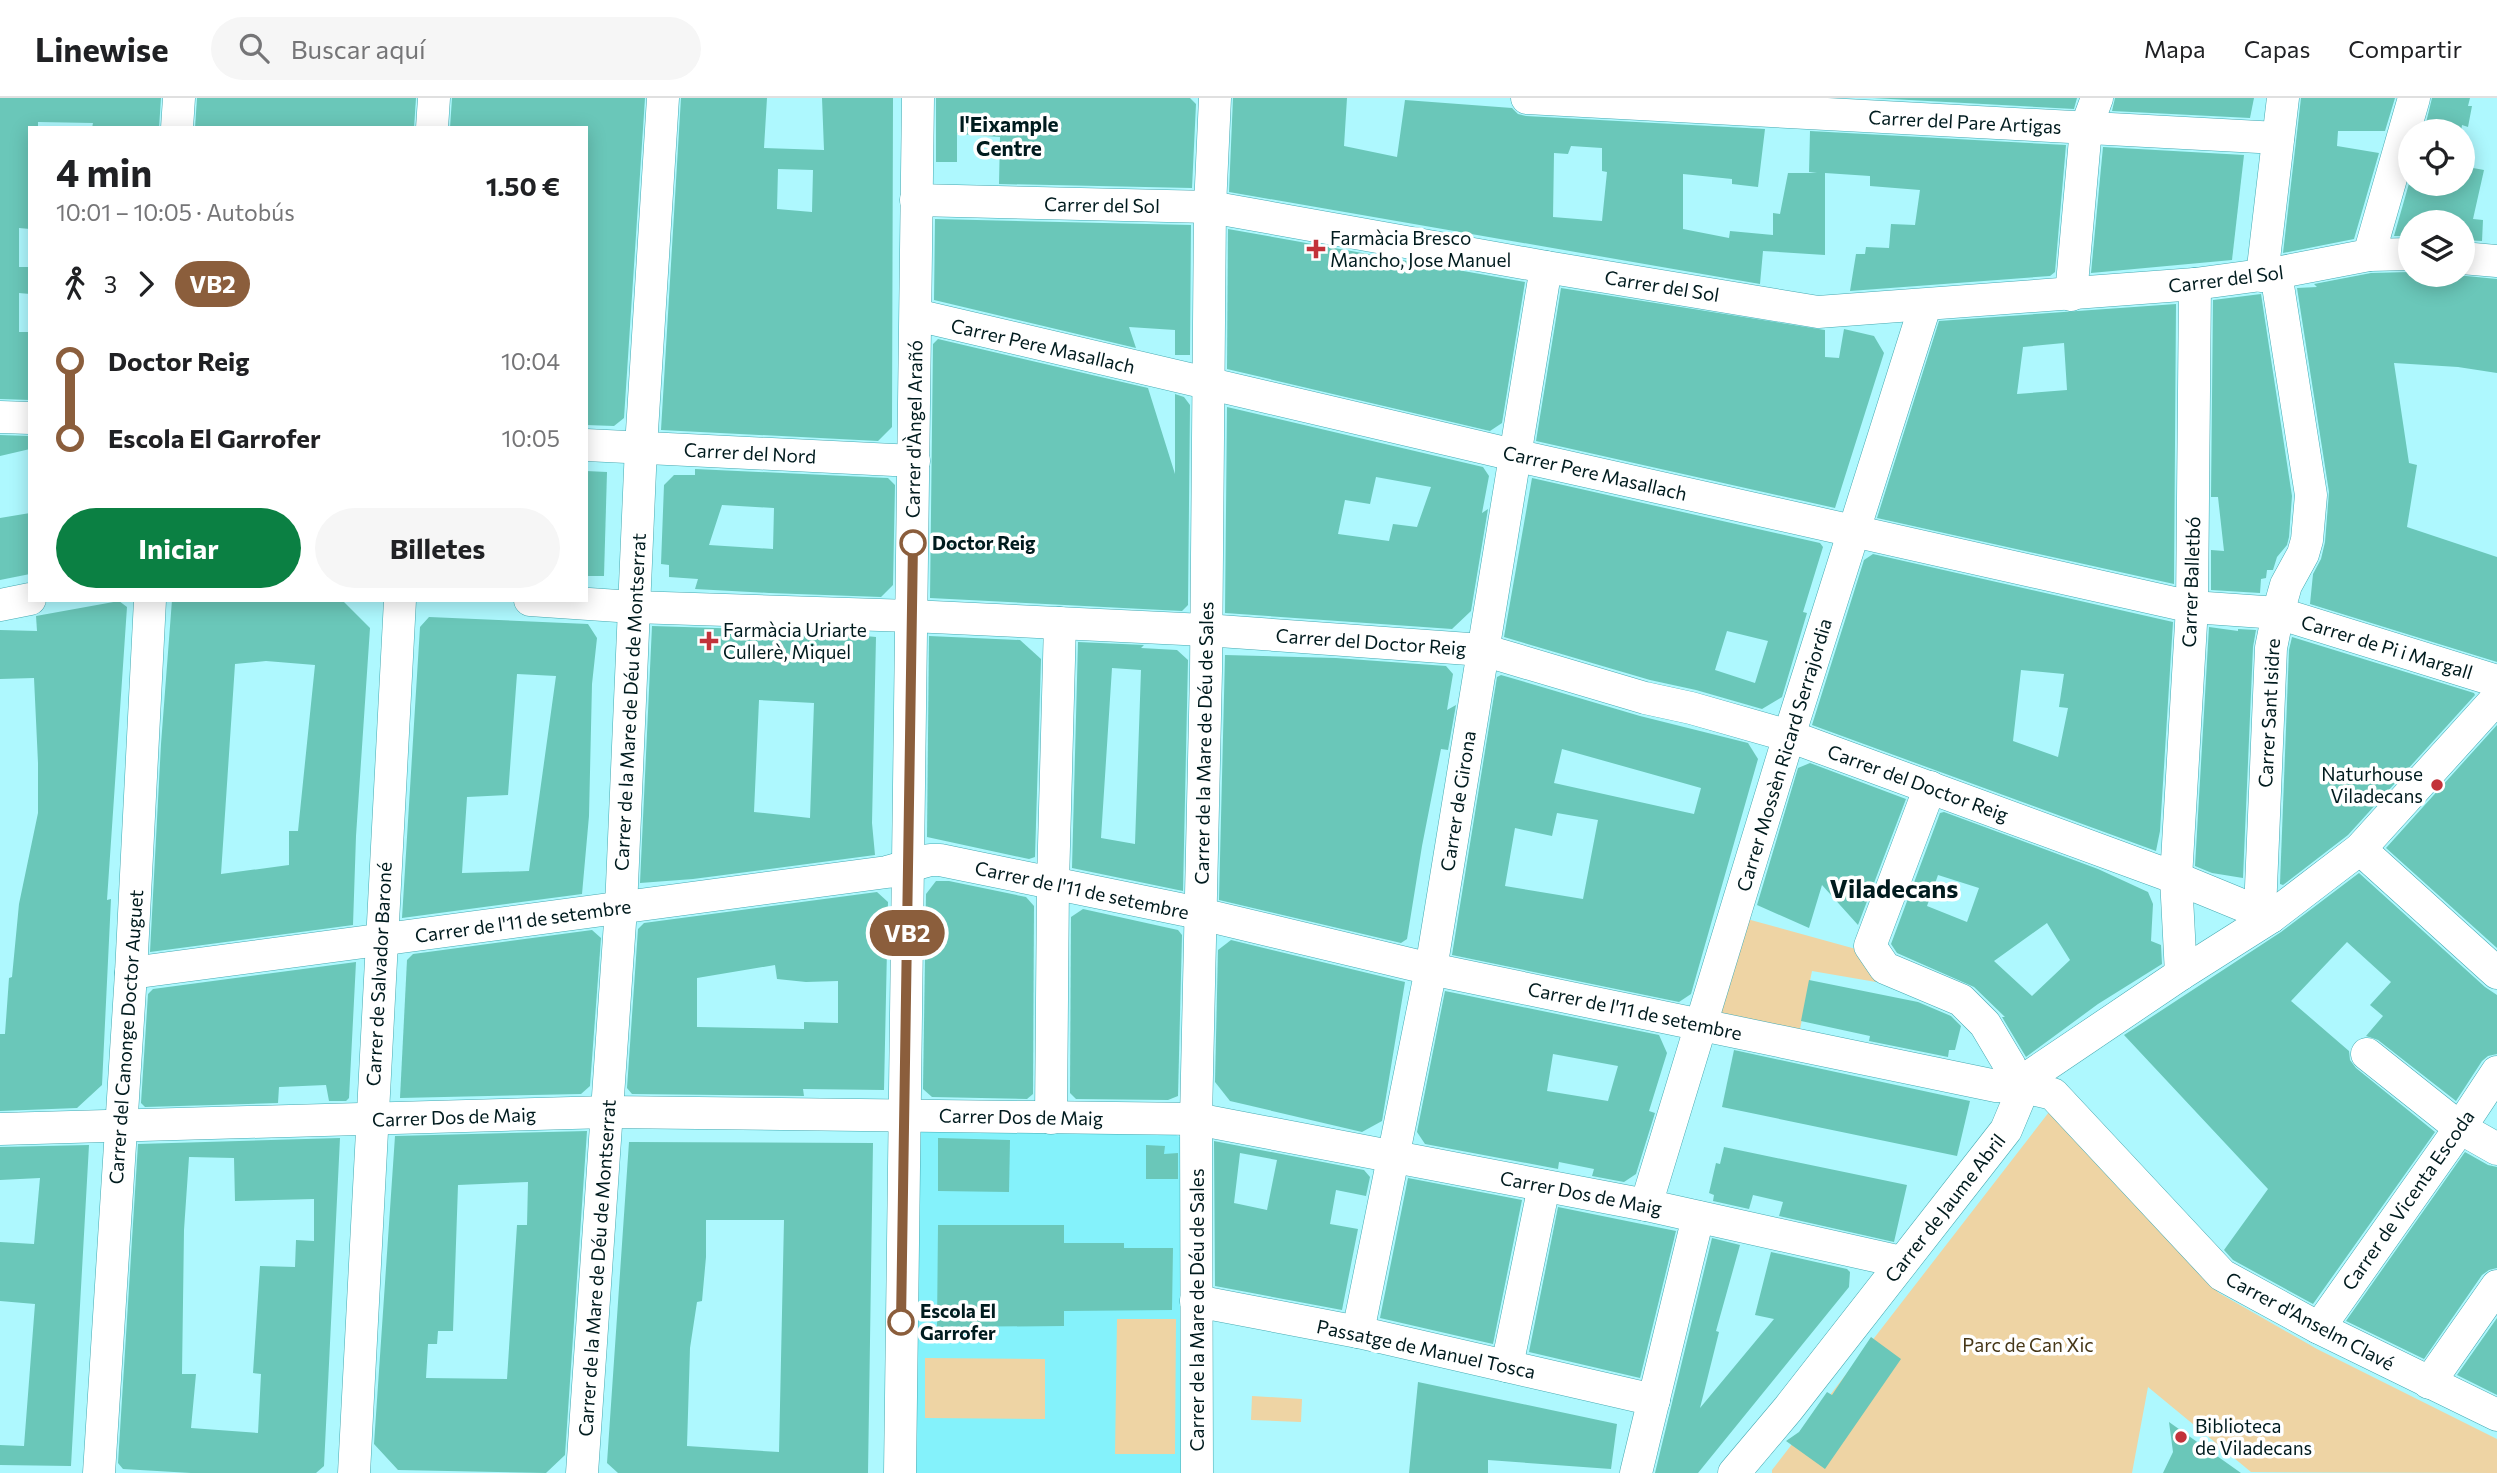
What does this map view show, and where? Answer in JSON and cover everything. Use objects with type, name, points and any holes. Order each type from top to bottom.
[{"type":"street","points":[[177,126],[178,98]]},
{"type":"street","points":[[432,126],[434,98]]},
{"type":"street","name":"Carrer de la Mare de Déu de Montserrat","points":[[582,1473],[621,908],[641,447],[663,98]]},
{"type":"street","name":"Carrer d'Àngel Arañó","points":[[900,1473],[918,98]]},
{"type":"street","name":"Carrer de la Mare de Déu de Sales","points":[[1197,1473],[1196,1119],[1202,915],[1210,207],[1215,98]]},
{"type":"street","name":"Carrer del Pare Artigas","points":[[1527,98],[2278,138]]},
{"type":"street","points":[[2071,295],[2086,128],[2097,98]]},
{"type":"street","name":"Carrer Sant Isidre","points":[[2265,914],[2271,648],[2286,585],[2305,547],[2311,495],[2269,275],[2283,98]]},
{"type":"street","points":[[2369,255],[2414,98]]},
{"type":"street","name":"Carrer del Sol","points":[[916,200],[1210,207],[1818,312],[2195,284],[2269,275],[2369,255],[2398,254]]},
{"type":"street","points":[[2475,259],[2497,261]]},
{"type":"street","name":"Carrer de Girona","points":[[1358,1332],[1431,969],[1546,267]]},
{"type":"street","name":"Carrer Balletbó","points":[[2180,974],[2176,878],[2192,607],[2195,284]]},
{"type":"street","name":"Carrer Mossèn Ricard Serrajordia","points":[[1646,1205],[1924,306]]},
{"type":"street","name":"Carrer Pere Masallach","points":[[916,315],[1514,455],[2192,607],[2278,613]]},
{"type":"street","points":[[0,417],[28,418]]},
{"type":"street","name":"Carrer del Nord","points":[[588,445],[914,461]]},
{"type":"street","points":[[0,605],[28,599]]},
{"type":"street","name":"Carrer del Canonge Doctor Auguet","points":[[99,1473],[131,972],[150,602]]},
{"type":"street","name":"Carrer de Salvador Baroné","points":[[354,1473],[400,602]]},
{"type":"street","name":"Carrer del Doctor Reig","points":[[560,602],[1205,630],[1483,650],[1644,698],[1691,708],[1789,736],[2176,878],[2265,914]]},
{"type":"street","name":"Carrer de Pi i Margall","points":[[2278,613],[2497,681]]},
{"type":"street","points":[[1051,1118],[1053,883],[1060,623]]},
{"type":"street","points":[[2265,914],[2360,849],[2497,698]]},
{"type":"street","points":[[1930,787],[1870,946],[1885,968],[1961,1000],[1985,1024],[2017,1076]]},
{"type":"street","points":[[2360,849],[2497,973]]},
{"type":"street","name":"Carrer de l'11 de setembre","points":[[131,972],[874,874],[940,860],[1184,910],[1431,969],[1996,1086],[2017,1076]]},
{"type":"street","name":"Carrer de Jaume Abril","points":[[1734,1473],[1788,1409],[2006,1130],[2017,1076],[2033,1074],[2265,914]]},
{"type":"street","points":[[2367,1054],[2460,1128],[2497,1149]]},
{"type":"street","name":"Carrer de Vicenta Escoda","points":[[2319,1328],[2497,1072]]},
{"type":"street","name":"Carrer d'Anselm Clavé","points":[[2017,1076],[2053,1094],[2222,1275],[2319,1328],[2497,1415]]},
{"type":"street","name":"Carrer Dos de Maig","points":[[0,1129],[608,1112],[1196,1119],[1646,1205],[1902,1262]]},
{"type":"street","points":[[1507,1366],[1544,1186]]},
{"type":"street","points":[[1636,1473],[1698,1217]]},
{"type":"street","points":[[2429,1383],[2497,1286]]},
{"type":"street","name":"Passatge de Manuel Tosca","points":[[1196,1301],[1358,1332],[1654,1400]]},
{"type":"street","name":"Carrer de Jaume Abril","points":[[1755,1473],[1769,1441],[1788,1409]]},
{"type":"shaded area","name":"Escola El Garrofer","points":[[928,1126],[1163,1128],[1187,1141],[1184,1473],[914,1473],[918,1135]]},
{"type":"green space","points":[[1747,919],[1863,951],[1876,974],[1876,982],[1812,971],[1800,1029],[1718,1015]]},
{"type":"green space","name":"Parc de Can Xic","points":[[2049,1112],[2219,1293],[2317,1349],[2497,1439],[2497,1473],[2251,1472],[2148,1387],[2132,1473],[1772,1473]]},
{"type":"green space","points":[[1117,1319],[1176,1319],[1175,1454],[1115,1454]]},
{"type":"green space","points":[[925,1358],[1045,1359],[1045,1419],[925,1418]]},
{"type":"green space","points":[[1252,1396],[1302,1399],[1301,1422],[1251,1420]]},
{"type":"building","points":[[0,98],[161,98],[159,126],[92,126],[93,123],[38,122],[38,126],[28,126],[28,229],[19,228],[19,267],[28,267],[28,294],[19,293],[19,332],[28,332],[28,400],[0,399]]},
{"type":"building","points":[[197,98],[416,98],[414,126],[195,126]]},
{"type":"building","points":[[452,98],[645,98],[624,418],[614,426],[588,425],[588,126],[450,126]]},
{"type":"building","points":[[681,98],[767,98],[764,148],[824,150],[822,98],[893,98],[892,427],[878,441],[661,430]],"holes":[[[778,169],[813,170],[812,212],[777,209]]]},
{"type":"building","points":[[936,98],[1190,98],[1196,104],[1192,188],[999,184],[1000,137],[957,134],[957,162],[936,162]]},
{"type":"building","points":[[1233,98],[1347,98],[1344,146],[1397,157],[1405,100],[1512,108],[1518,114],[1526,116],[1765,129],[1758,187],[1732,184],[1732,179],[1683,174],[1683,229],[1729,238],[1730,231],[1773,235],[1773,213],[1780,214],[1788,173],[1817,173],[1809,172],[1810,131],[2066,145],[2055,272],[2050,276],[1850,291],[1856,254],[1865,254],[1866,247],[1889,248],[1891,224],[1915,225],[1920,190],[1870,186],[1870,176],[1825,173],[1825,255],[1763,251],[1760,284],[1229,192]],"holes":[[[1571,146],[1602,148],[1602,171],[1607,172],[1602,221],[1553,217],[1554,153],[1568,154]]]},
{"type":"building","points":[[1872,98],[2077,98],[2074,109]]},
{"type":"building","points":[[2115,98],[2254,98],[2250,118],[2112,111]]},
{"type":"building","points":[[2301,98],[2395,98],[2385,131],[2338,131],[2337,146],[2379,153],[2354,239],[2283,253]]},
{"type":"building","points":[[2432,98],[2470,98],[2468,106],[2472,106],[2470,119],[2427,119]]},
{"type":"building","points":[[2103,147],[2244,155],[2232,260],[2091,273]]},
{"type":"building","points":[[2475,168],[2484,170],[2475,210],[2401,210],[2405,196],[2475,196]]},
{"type":"building","points":[[935,219],[1191,225],[1190,355],[1175,355],[1175,330],[1129,327],[1136,348],[934,300]]},
{"type":"building","points":[[2475,219],[2483,220],[2482,241],[2475,241]]},
{"type":"building","points":[[1228,229],[1525,282],[1502,423],[1490,431],[1227,369]]},
{"type":"building","points":[[2398,272],[2398,287],[2475,287],[2475,277],[2497,279],[2497,373],[2458,367],[2394,363],[2409,463],[2417,465],[2407,527],[2497,557],[2497,662],[2310,604],[2313,574],[2321,559],[2325,542],[2329,492],[2297,288],[2317,287],[2314,284],[2371,273]]},
{"type":"building","points":[[1561,288],[1825,330],[1825,357],[1839,358],[1844,329],[1874,336],[1884,353],[1835,508],[1536,441]]},
{"type":"building","points":[[2261,294],[2292,496],[2289,537],[2273,570],[2267,570],[2266,578],[2261,579],[2260,593],[2211,590],[2211,550],[2224,551],[2218,497],[2211,497],[2213,300]]},
{"type":"building","points":[[2176,304],[2174,584],[1877,518],[1939,321]],"holes":[[[2064,343],[2067,390],[2017,394],[2023,347]]]},
{"type":"building","points":[[938,339],[1148,388],[1175,474],[1175,394],[1184,397],[1190,405],[1188,605],[1182,611],[930,598],[933,344]]},
{"type":"building","points":[[1227,407],[1483,467],[1489,476],[1482,513],[1488,509],[1471,611],[1452,629],[1225,613]],"holes":[[[1376,477],[1431,487],[1417,527],[1393,524],[1389,541],[1338,534],[1345,500],[1370,504]]]},
{"type":"building","points":[[0,435],[28,436],[28,449],[0,456]]},
{"type":"building","points":[[695,469],[888,478],[895,485],[893,585],[881,597],[769,593],[695,589],[698,579],[669,577],[669,565],[661,564],[664,485],[674,475],[695,475]],"holes":[[[722,505],[774,508],[773,549],[709,545]]]},
{"type":"building","points":[[588,471],[607,472],[604,576],[588,576]]},
{"type":"building","points":[[1532,478],[1820,543],[1823,547],[1803,612],[1807,613],[1782,697],[1762,709],[1650,680],[1504,637]],"holes":[[[1727,631],[1768,641],[1755,683],[1715,670]]]},
{"type":"building","points":[[28,513],[28,574],[0,580],[0,518]]},
{"type":"building","points":[[1873,554],[2173,622],[2160,831],[2156,851],[1812,725],[1864,560]],"holes":[[[2021,670],[2064,674],[2059,707],[2068,708],[2058,757],[2013,741]]]},
{"type":"building","points":[[113,602],[120,602],[127,607],[107,900],[111,899],[102,1085],[77,1108],[0,1111],[0,1034],[5,1034],[19,904],[38,813],[38,763],[34,678],[0,679],[0,630],[37,631],[36,616]]},
{"type":"building","points":[[172,602],[344,602],[370,628],[353,925],[150,952]],"holes":[[[266,661],[315,665],[298,831],[289,831],[289,865],[221,874],[235,664]]]},
{"type":"building","points":[[429,617],[588,624],[597,638],[592,684],[589,816],[582,894],[402,918],[420,627]],"holes":[[[517,674],[556,676],[529,871],[462,873],[467,797],[508,795]]]},
{"type":"building","points":[[652,626],[814,631],[876,637],[872,823],[875,855],[693,879],[640,883]],"holes":[[[759,700],[814,703],[810,818],[754,812]]]},
{"type":"building","points":[[2209,627],[2238,631],[2256,630],[2253,647],[2243,878],[2212,873],[2195,866]]},
{"type":"building","points":[[929,636],[1020,640],[1041,659],[1035,857],[1029,859],[927,837]]},
{"type":"building","points":[[2292,637],[2475,695],[2348,835],[2283,885],[2280,884],[2289,650]]},
{"type":"building","points":[[1078,642],[1144,645],[1141,648],[1177,650],[1188,660],[1183,891],[1072,868]],"holes":[[[1112,668],[1141,670],[1135,844],[1101,838]]]},
{"type":"building","points":[[1225,655],[1336,658],[1446,666],[1453,674],[1447,710],[1456,705],[1448,750],[1441,749],[1407,939],[1401,943],[1219,900]]},
{"type":"building","points":[[1501,675],[1640,716],[1748,743],[1758,759],[1691,994],[1679,1002],[1452,955],[1497,677]],"holes":[[[1562,749],[1701,788],[1694,814],[1554,783]],[[1557,813],[1598,820],[1583,899],[1505,886],[1515,828],[1552,836]]]},
{"type":"building","points":[[2497,725],[2497,948],[2386,848]]},
{"type":"building","points":[[1810,763],[1906,799],[1858,925],[1822,885],[1809,928],[1757,905],[1798,768]]},
{"type":"building","points":[[1944,812],[2098,869],[2148,892],[2153,904],[2151,941],[2161,945],[2162,964],[2098,1004],[2026,1057],[2002,1017],[2005,1017],[1974,987],[1897,953],[1891,944],[1940,813]],"holes":[[[1938,875],[1979,888],[1967,922],[1927,906]],[[2047,923],[2070,960],[2032,996],[1994,961]]]},
{"type":"building","points":[[2359,873],[2497,995],[2497,1054],[2482,1061],[2456,1101],[2378,1040],[2366,1036],[2383,1016],[2370,1005],[2391,982],[2347,942],[2291,1001],[2349,1051],[2350,1060],[2356,1068],[2435,1132],[2313,1304],[2233,1260],[2224,1250],[2268,1189],[2124,1035],[2281,932]]},
{"type":"building","points":[[936,881],[949,881],[1026,897],[1034,906],[1033,1094],[1027,1099],[932,1097],[923,1089],[926,894]]},
{"type":"building","points":[[877,892],[888,902],[884,1090],[803,1089],[804,1096],[632,1094],[627,1088],[638,929],[644,923]],"holes":[[[775,965],[777,979],[838,981],[838,1023],[804,1022],[804,1029],[697,1027],[697,978]]]},
{"type":"building","points":[[1083,909],[1178,930],[1182,935],[1178,1096],[1168,1100],[1076,1099],[1070,1093],[1071,917]]},
{"type":"building","points":[[592,930],[601,938],[590,1086],[581,1094],[400,1098],[407,960],[413,954]]},
{"type":"building","points":[[1231,940],[1405,982],[1382,1121],[1362,1132],[1230,1101],[1215,1082],[1218,950]]},
{"type":"building","points":[[356,962],[349,1098],[346,1101],[329,1101],[326,1085],[279,1087],[278,1103],[145,1107],[141,1103],[148,994],[153,989]]},
{"type":"building","points":[[1809,980],[1918,1002],[1951,1016],[1961,1026],[1955,1050],[1949,1050],[1948,1057],[1869,1041],[1870,1036],[1801,1021]]},
{"type":"building","points":[[1445,991],[1659,1035],[1667,1053],[1649,1111],[1655,1113],[1636,1174],[1624,1182],[1592,1176],[1594,1169],[1559,1162],[1558,1169],[1425,1144],[1417,1132]],"holes":[[[1553,1054],[1618,1066],[1608,1101],[1547,1091]]]},
{"type":"building","points":[[1734,1050],[1970,1101],[1957,1156],[1722,1107]]},
{"type":"building","points":[[587,1131],[565,1455],[546,1473],[398,1470],[374,1444],[395,1136]],"holes":[[[528,1182],[527,1225],[517,1225],[507,1379],[426,1378],[428,1344],[437,1344],[438,1331],[453,1331],[458,1185]]]},
{"type":"building","points":[[340,1138],[324,1466],[316,1473],[191,1473],[123,1469],[118,1463],[138,1144]],"holes":[[[189,1157],[234,1158],[235,1201],[314,1199],[314,1241],[296,1240],[295,1267],[260,1266],[253,1373],[261,1374],[258,1433],[191,1428],[196,1374],[182,1374],[184,1230]]]},
{"type":"building","points":[[938,1138],[1010,1140],[1009,1192],[938,1191]]},
{"type":"building","points":[[1214,1141],[1364,1170],[1370,1177],[1366,1196],[1336,1190],[1330,1224],[1358,1229],[1342,1310],[1215,1286]],"holes":[[[1240,1153],[1277,1160],[1267,1210],[1234,1203]]]},
{"type":"building","points":[[629,1142],[873,1143],[868,1473],[618,1473],[607,1463]],"holes":[[[706,1220],[784,1220],[779,1452],[687,1446],[690,1348],[697,1302],[702,1301]]]},
{"type":"building","points":[[89,1145],[71,1466],[0,1465],[0,1445],[24,1446],[35,1304],[0,1301],[0,1242],[34,1244],[40,1178],[0,1180],[0,1147]]},
{"type":"building","points":[[1146,1145],[1165,1146],[1164,1154],[1178,1153],[1178,1179],[1146,1179]]},
{"type":"building","points":[[1724,1147],[1907,1185],[1894,1242],[1779,1216],[1783,1202],[1753,1195],[1749,1209],[1713,1201],[1714,1195],[1709,1193],[1716,1163],[1720,1164]]},
{"type":"building","points":[[2465,1152],[2497,1167],[2497,1268],[2482,1275],[2424,1359],[2346,1321]]},
{"type":"building","points":[[1408,1178],[1522,1200],[1493,1344],[1380,1318]]},
{"type":"building","points":[[1558,1207],[1676,1231],[1640,1378],[1529,1352]]},
{"type":"building","points":[[938,1225],[1064,1225],[1064,1243],[1124,1243],[1124,1248],[1173,1248],[1172,1310],[1064,1311],[1064,1326],[937,1327]]},
{"type":"building","points":[[1712,1238],[1740,1245],[1716,1331],[1719,1332],[1700,1408],[1774,1319],[1755,1315],[1771,1252],[1847,1269],[1850,1272],[1849,1287],[1698,1473],[1655,1473]]},
{"type":"building","points":[[2497,1318],[2497,1395],[2457,1375]]},
{"type":"building","points":[[1871,1337],[1901,1359],[1825,1469],[1786,1441],[1799,1432],[1827,1392],[1832,1395]]},
{"type":"building","points":[[1418,1382],[1617,1424],[1611,1469],[1488,1460],[1488,1473],[1409,1473]]},
{"type":"building","name":"Biblioteca de Viladecans","points":[[2169,1422],[2241,1473],[2163,1473],[2173,1452]]},
{"type":"bus line","name":"VB2","points":[[901,1322],[913,543]]},
{"type":"place","name":"Farmàcia Bresco Mancho, Jose Manuel","points":[[1316,249]]},
{"type":"place","name":"Doctor Reig","points":[[913,543]]},
{"type":"place","name":"Farmàcia Uriarte Cullerè, Miquel","points":[[709,641]]},
{"type":"place","name":"Naturhouse Viladecans","points":[[2437,785]]},
{"type":"place","name":"Escola El Garrofer","points":[[901,1322]]},
{"type":"place","name":"Biblioteca de Viladecans","points":[[2181,1437]]},
{"type":"district","name":"l'Eixample Centre","points":[[1009,137]]},
{"type":"district","name":"Viladecans","points":[[1894,889]]}]
